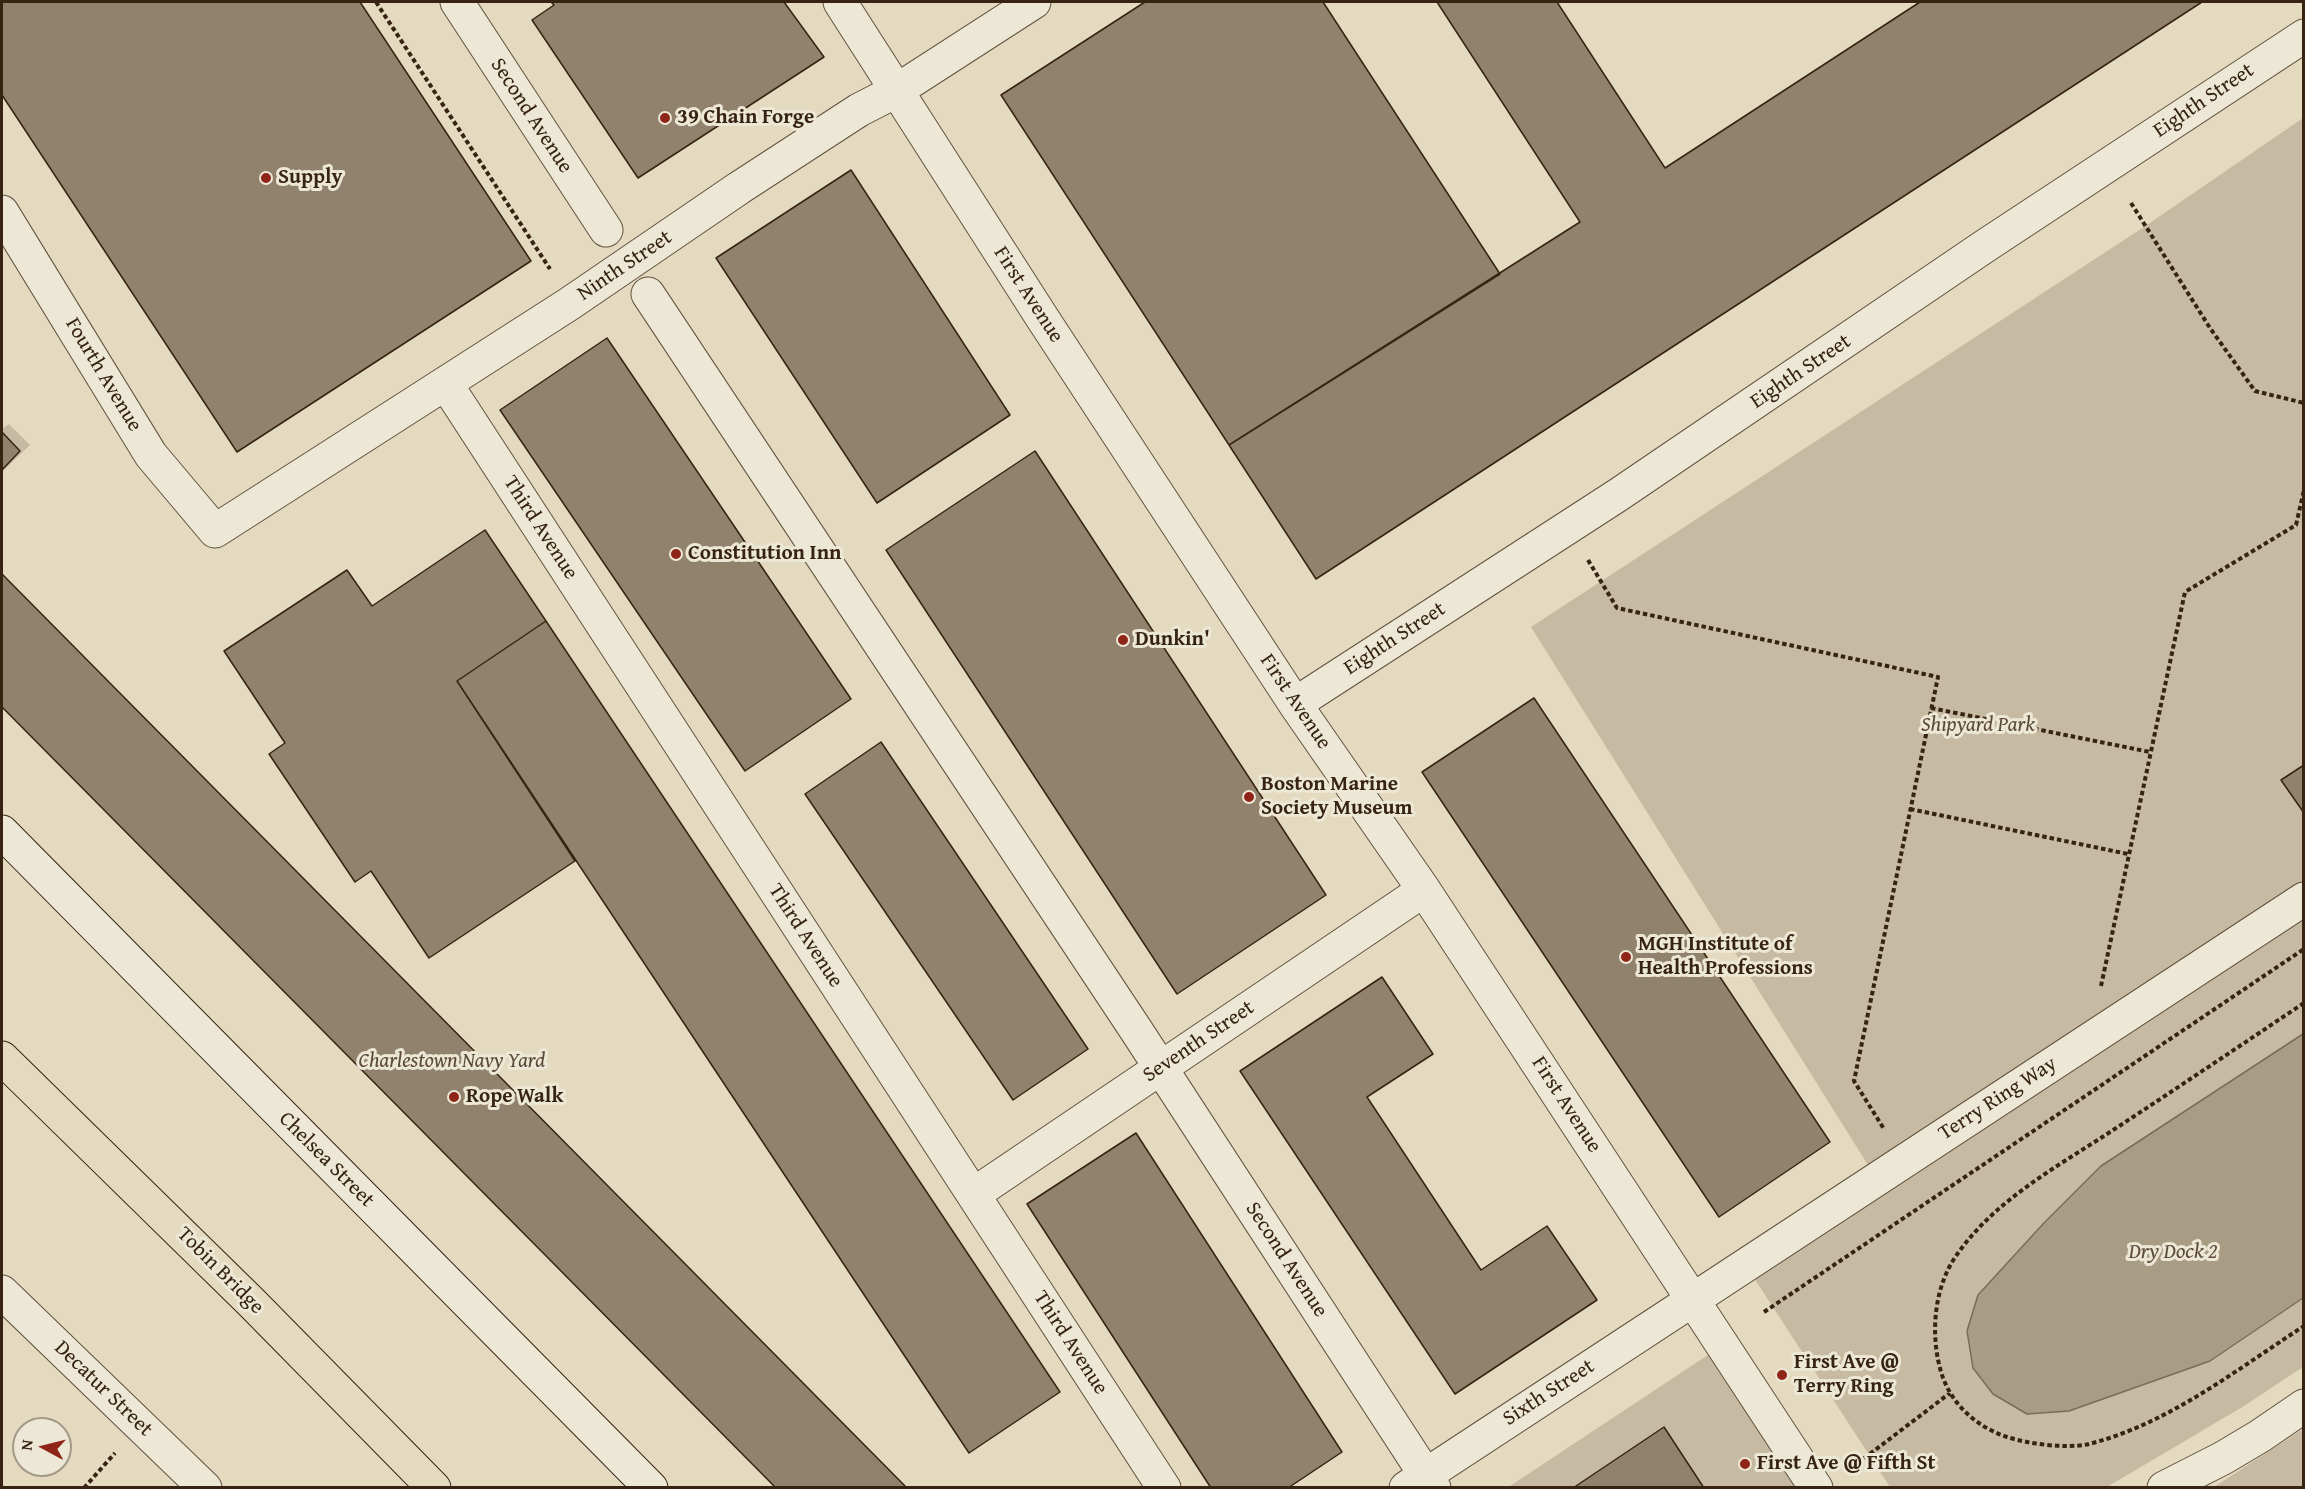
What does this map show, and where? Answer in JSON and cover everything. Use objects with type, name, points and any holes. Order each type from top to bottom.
[{"type":"highway","name":"Tobin Bridge","points":[[2,1060],[252,1303],[434,1488]]},
{"type":"street","name":"Second Avenue","points":[[457,2],[606,230]]},
{"type":"street","name":"First Avenue","points":[[840,2],[1295,704],[1424,890],[1816,1488]]},
{"type":"street","name":"Ninth Street","points":[[215,531],[446,384],[859,110],[896,91],[1034,2]]},
{"type":"street","name":"Eighth Street","points":[[1295,704],[1618,495],[1985,246],[2304,36]]},
{"type":"street","name":"Fourth Avenue","points":[[2,212],[151,455],[215,531]]},
{"type":"street","name":"Second Avenue","points":[[648,294],[1161,1068],[1422,1483]]},
{"type":"street","name":"Third Avenue","points":[[446,384],[1164,1488]]},
{"type":"street","name":"Chelsea Street","points":[[2,832],[651,1488]]},
{"type":"street","name":"Seventh Street","points":[[974,1194],[1424,890]]},
{"type":"street","name":"Terry Ring Way","points":[[1693,1299],[2304,899]]},
{"type":"street","name":"Decatur Street","points":[[2,1292],[205,1488]]},
{"type":"street","name":"Sixth Street","points":[[1422,1483],[1693,1299]]},
{"type":"street","points":[[2164,1488],[2223,1458],[2304,1406]]},
{"type":"path","points":[[376,2],[550,268]]},
{"type":"path","points":[[2131,203],[2210,328],[2255,391],[2304,403]]},
{"type":"path","points":[[2098,996],[2185,592],[2296,525],[2304,490]]},
{"type":"path","points":[[1588,560],[1617,608],[1938,677],[1854,1081],[1888,1135]]},
{"type":"path","points":[[1931,708],[2150,752]]},
{"type":"path","points":[[1910,809],[2128,854]]},
{"type":"path","points":[[1764,1312],[2304,949]]},
{"type":"path","points":[[2304,1003],[2050,1170],[1998,1210],[1966,1243],[1946,1275],[1936,1315],[1936,1350],[1943,1378],[1950,1393],[1975,1421],[1999,1434],[2037,1444],[2087,1444],[2154,1420],[2304,1326]]},
{"type":"path","points":[[1858,1463],[1950,1393]]},
{"type":"path","points":[[84,1488],[115,1453]]},
{"type":"green space","name":"Shipyard Park","points":[[2303,118],[2303,1034],[2101,1166],[2171,1375],[2210,1361],[2303,1298],[2303,1367],[2244,1406],[2107,1487],[1890,1487],[1752,1275],[1883,1189],[1531,627],[2144,227]]},
{"type":"green space","points":[[9,424],[30,445],[2,472],[2,429]]},
{"type":"green space","points":[[1723,1345],[1815,1488],[1507,1488]]},
{"type":"green space","points":[[2303,1429],[2303,1487],[2214,1487]]},
{"type":"water","name":"Dry Dock 2","points":[[2303,1034],[2303,1298],[2210,1361],[2069,1411],[2027,1414],[1993,1394],[1973,1368],[1967,1331],[1978,1295],[2043,1224],[2101,1166]]},
{"type":"building","name":"Supply","points":[[2,2],[360,2],[531,261],[237,452],[2,95]]},
{"type":"building","name":"39 Chain Forge","points":[[551,2],[784,2],[824,57],[638,178],[532,20],[554,5]]},
{"type":"building","points":[[1145,2],[1323,2],[1500,274],[1229,445],[1001,95]]},
{"type":"building","points":[[1437,2],[1557,2],[1665,168],[1920,2],[2202,2],[1316,579],[1229,445],[1580,222]]},
{"type":"building","points":[[851,170],[1010,415],[877,503],[716,258]]},
{"type":"building","name":"Constitution Inn","points":[[607,338],[851,699],[745,771],[500,410]]},
{"type":"building","points":[[2,432],[20,451],[2,470]]},
{"type":"building","points":[[1035,451],[1326,895],[1177,994],[886,550]]},
{"type":"building","points":[[485,530],[546,621],[457,681],[575,861],[429,958],[371,871],[355,882],[269,754],[285,743],[224,651],[347,570],[372,606]]},
{"type":"building","name":"Charlestown Navy Yard","points":[[2,574],[907,1488],[776,1488],[2,707]]},
{"type":"building","points":[[546,621],[1060,1392],[969,1453],[457,681]]},
{"type":"building","name":"MGH Institute of Health Professions","points":[[1534,698],[1830,1142],[1719,1217],[1422,772]]},
{"type":"building","points":[[881,742],[1088,1049],[1013,1100],[805,794]]},
{"type":"building","points":[[2304,765],[2304,813],[2281,780]]},
{"type":"building","points":[[1382,977],[1433,1054],[1367,1097],[1481,1270],[1547,1226],[1597,1300],[1455,1394],[1240,1071]]},
{"type":"building","points":[[1136,1133],[1342,1452],[1288,1488],[1211,1488],[1027,1204]]},
{"type":"building","points":[[1664,1427],[1704,1488],[1573,1488]]},
{"type":"place","name":"39 Chain Forge","points":[[665,118]]},
{"type":"place","name":"Supply","points":[[266,178]]},
{"type":"place","name":"Constitution Inn","points":[[676,554]]},
{"type":"place","name":"Dunkin'","points":[[1123,640]]},
{"type":"place","name":"Boston Marine Society Museum","points":[[1249,797]]},
{"type":"place","name":"MGH Institute of Health Professions","points":[[1626,957]]},
{"type":"place","name":"Rope Walk","points":[[454,1097]]},
{"type":"place","name":"First Ave @ Terry Ring","points":[[1782,1375]]},
{"type":"place","name":"First Ave @ Fifth St","points":[[1745,1464]]}]
